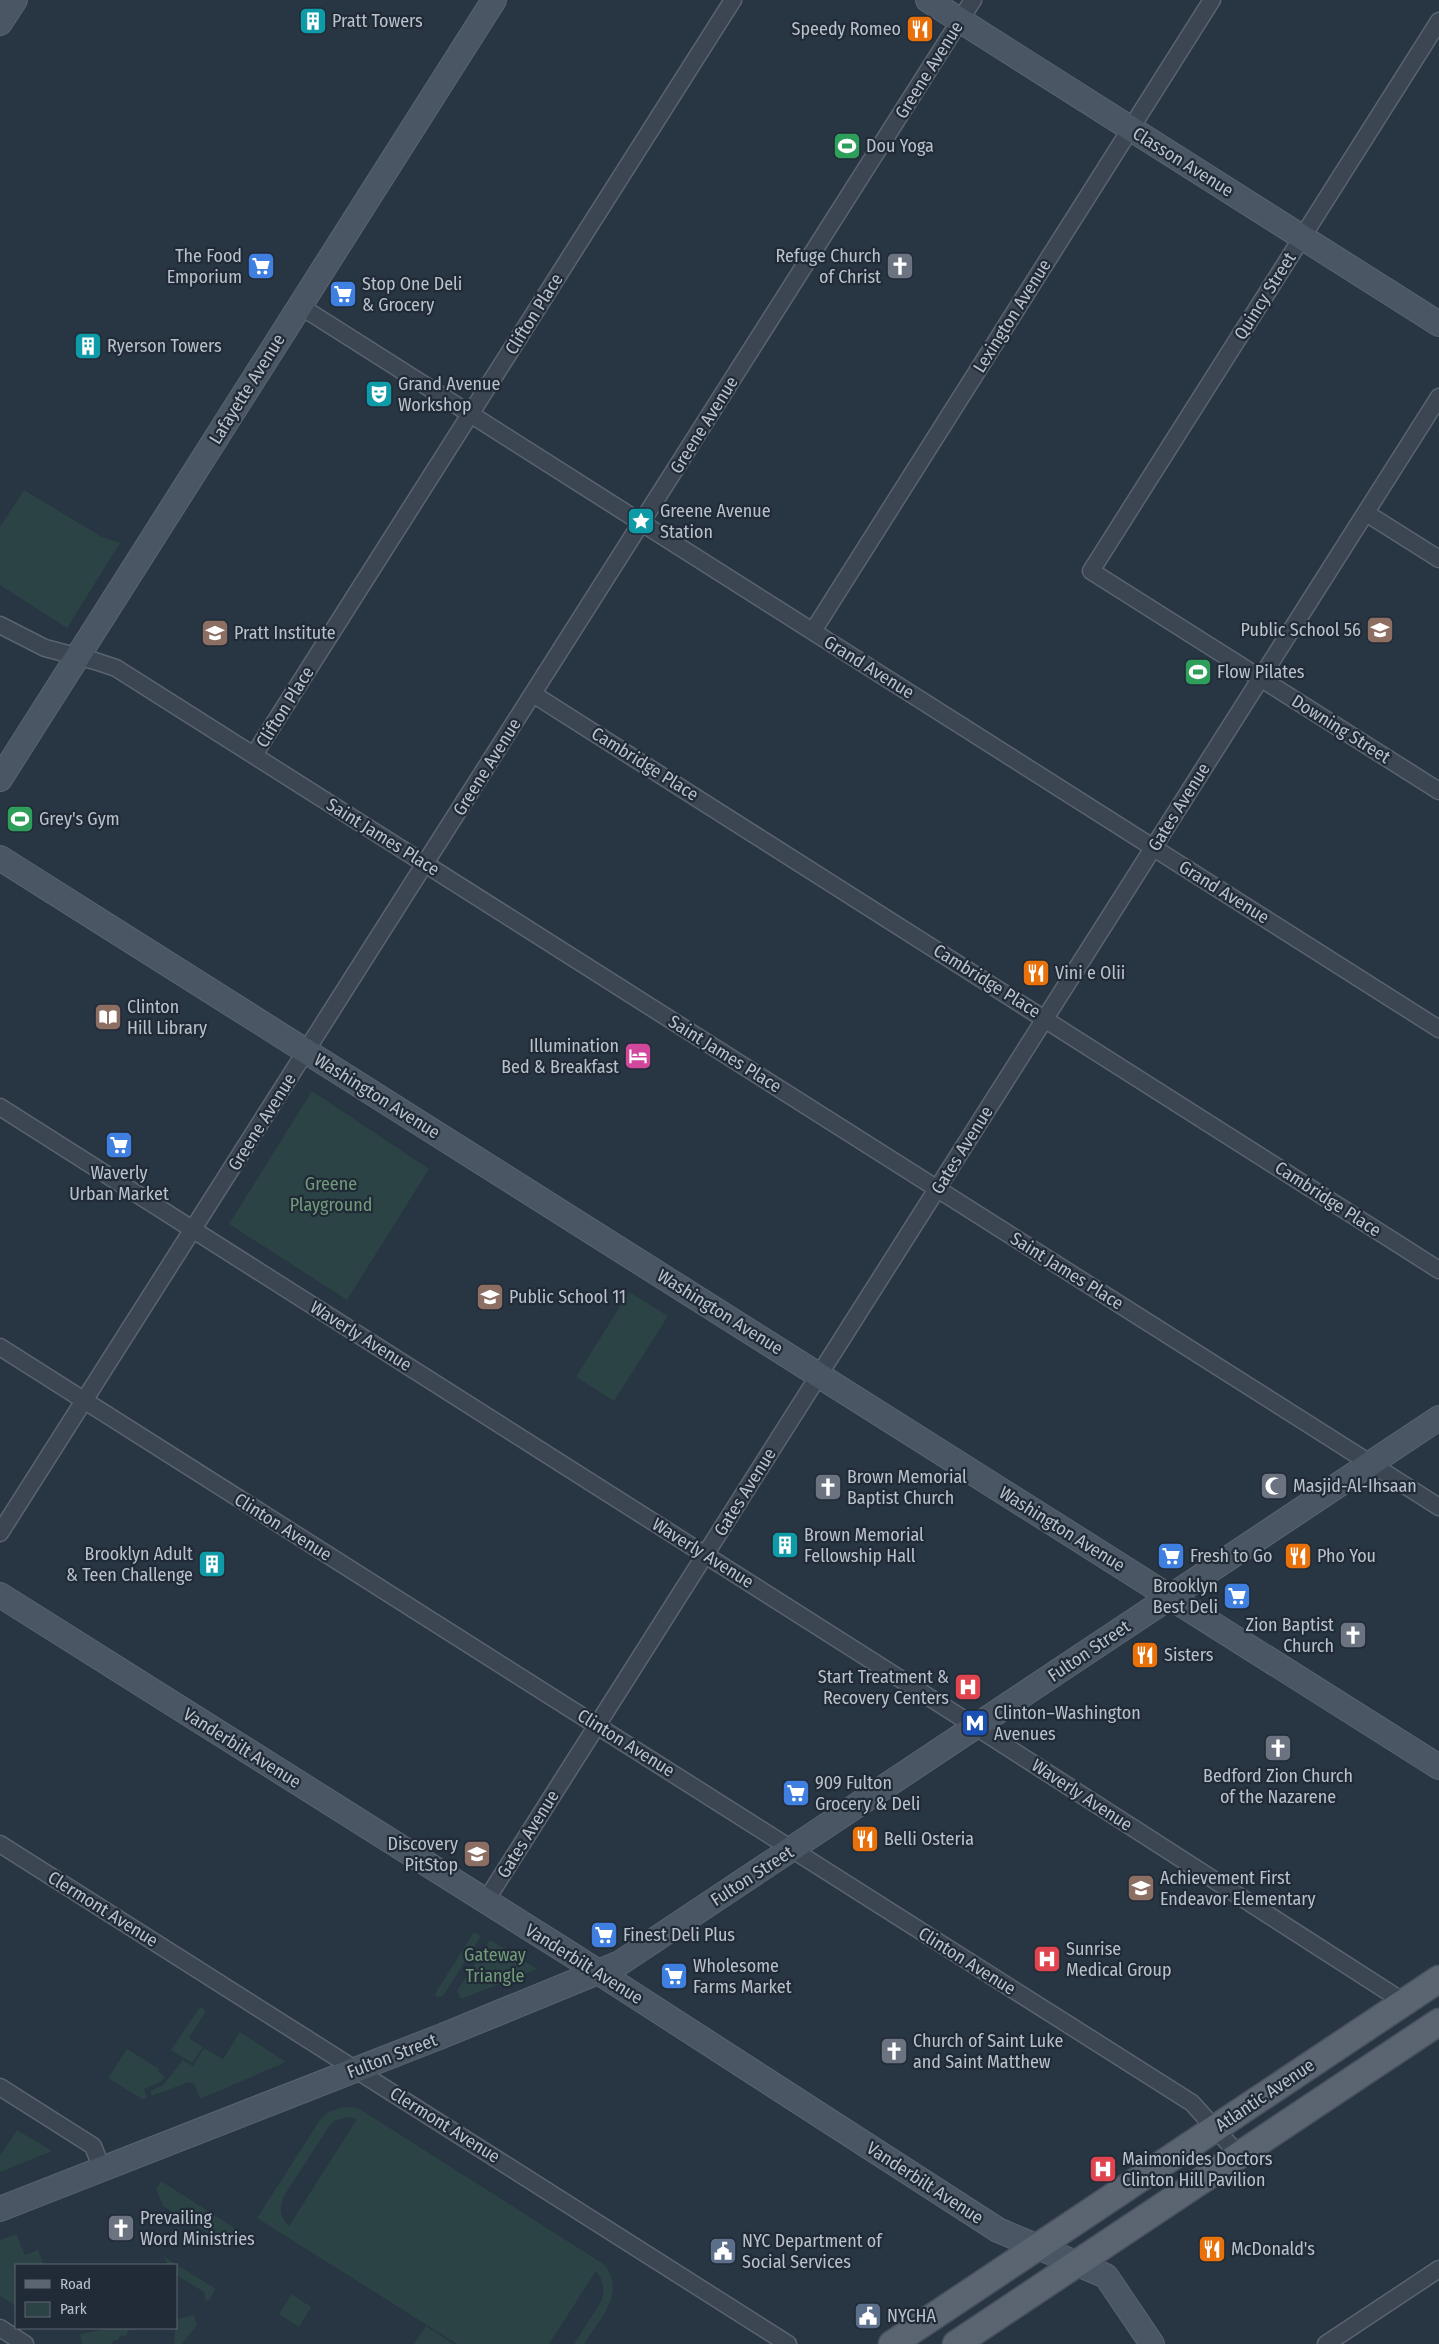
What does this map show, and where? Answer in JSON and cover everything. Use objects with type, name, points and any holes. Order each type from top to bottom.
[{"type":"main road","points":[[0,23],[15,0]]},
{"type":"main road","name":"Lafayette Avenue","points":[[0,779],[494,0]]},
{"type":"main road","name":"Classon Avenue","points":[[928,0],[1439,324]]},
{"type":"main road","name":"Washington Avenue","points":[[0,858],[1439,1768]]},
{"type":"main road","name":"Fulton Street","points":[[0,2209],[600,1973],[620,1963],[1439,1418]]},
{"type":"main road","name":"Vanderbilt Avenue","points":[[0,1595],[484,1902],[600,1973],[998,2230],[1106,2276],[1152,2344]]},
{"type":"main road","name":"Atlantic Avenue","points":[[892,2344],[1039,2248],[1439,1980]]},
{"type":"main road","name":"Atlantic Avenue","points":[[956,2344],[1439,2022]]},
{"type":"street","name":"Clifton Place","points":[[254,755],[734,0]]},
{"type":"street","name":"Greene Avenue","points":[[0,1533],[973,0]]},
{"type":"street","name":"Lexington Avenue","points":[[813,631],[1212,0]]},
{"type":"street","name":"Quincy Street","points":[[1091,571],[1439,21]]},
{"type":"street","name":"Grand Avenue","points":[[300,306],[1439,1028]]},
{"type":"street","name":"Gates Avenue","points":[[484,1902],[1439,397]]},
{"type":"street","points":[[1366,512],[1439,559]]},
{"type":"street","name":"Downing Street","points":[[1091,571],[1439,791]]},
{"type":"street","name":"Saint James Place","points":[[0,625],[45,648],[116,668],[1439,1508]]},
{"type":"street","name":"Cambridge Place","points":[[533,694],[1439,1270]]},
{"type":"street","name":"Waverly Avenue","points":[[0,1107],[705,1554],[1404,2002]]},
{"type":"street","name":"Clinton Avenue","points":[[0,1347],[1192,2103],[1239,2155]]},
{"type":"street","name":"Clermont Avenue","points":[[0,1844],[358,2069],[788,2344]]},
{"type":"street","points":[[0,2088],[93,2146],[102,2168]]},
{"type":"street","points":[[1326,2344],[1439,2268]]},
{"type":"street","points":[[0,2328],[25,2344]]},
{"type":"green space","points":[[24,490],[102,537],[120,543],[67,628],[0,585],[0,527]]},
{"type":"green space","name":"Greene Playground","points":[[312,1091],[429,1169],[347,1300],[229,1224]]},
{"type":"green space","points":[[629,1292],[668,1316],[614,1401],[576,1377]]},
{"type":"green space","points":[[474,1932],[481,1936],[443,1996],[436,1997],[436,1992]]},
{"type":"green space","name":"Gateway Triangle","points":[[490,1940],[537,1969],[461,1999],[457,1991]]},
{"type":"green space","points":[[200,2007],[206,2011],[189,2038],[203,2047],[192,2063],[171,2050]]},
{"type":"green space","points":[[240,2032],[286,2062],[200,2099],[195,2085],[189,2082],[152,2096],[150,2091],[163,2085],[183,2060],[193,2066],[204,2048],[223,2059]]},
{"type":"green space","points":[[127,2049],[159,2069],[158,2072],[165,2076],[161,2082],[144,2089],[147,2098],[142,2099],[108,2078]]},
{"type":"green space","points":[[343,2107],[358,2108],[605,2265],[611,2276],[612,2296],[603,2315],[584,2344],[574,2344],[603,2296],[603,2285],[596,2271],[549,2344],[457,2344],[257,2218],[320,2120],[328,2112]],"holes":[[[350,2117],[357,2119],[289,2226],[281,2212],[284,2196],[330,2125],[336,2120]]]},
{"type":"green space","points":[[17,2130],[52,2151],[0,2172],[0,2156]]},
{"type":"green space","points":[[161,2181],[250,2239],[220,2241],[163,2206],[156,2189]]},
{"type":"green space","points":[[16,2234],[25,2255],[38,2250],[44,2264],[15,2264],[15,2305],[0,2296],[0,2240]]},
{"type":"green space","points":[[163,2256],[176,2264],[167,2264]]},
{"type":"green space","points":[[178,2265],[216,2289],[208,2301],[205,2299],[204,2292],[178,2276]]},
{"type":"green space","points":[[292,2294],[311,2307],[299,2327],[279,2314]]},
{"type":"green space","points":[[194,2315],[197,2325],[182,2344],[174,2344],[175,2329],[178,2329],[178,2319]]},
{"type":"green space","points":[[426,2326],[453,2344],[414,2344]]},
{"type":"green space","points":[[106,2329],[129,2329],[125,2337],[121,2335],[117,2341],[114,2340],[111,2344],[82,2344],[80,2334]]},
{"type":"place","name":"Pratt Towers","points":[[313,21]]},
{"type":"place","name":"Speedy Romeo","points":[[920,29]]},
{"type":"place","name":"Dou Yoga","points":[[847,146]]},
{"type":"place","name":"The Food Emporium","points":[[261,266]]},
{"type":"place","name":"Refuge Church of Christ","points":[[900,266]]},
{"type":"place","name":"Stop One Deli & Grocery","points":[[343,294]]},
{"type":"place","name":"Ryerson Towers","points":[[88,346]]},
{"type":"place","name":"Grand Avenue Workshop","points":[[379,394]]},
{"type":"place","name":"Greene Avenue Station","points":[[641,521]]},
{"type":"place","name":"Public School 56","points":[[1380,630]]},
{"type":"place","name":"Pratt Institute","points":[[215,633]]},
{"type":"place","name":"Flow Pilates","points":[[1198,672]]},
{"type":"place","name":"Grey's Gym","points":[[20,819]]},
{"type":"place","name":"Vini e Olii","points":[[1036,973]]},
{"type":"place","name":"Clinton Hill Library","points":[[108,1017]]},
{"type":"place","name":"Illumination Bed & Breakfast","points":[[638,1056]]},
{"type":"place","name":"Waverly Urban Market","points":[[119,1145]]},
{"type":"place","name":"Public School 11","points":[[490,1297]]},
{"type":"place","name":"Masjid-Al-Ihsaan","points":[[1274,1486]]},
{"type":"place","name":"Brown Memorial Baptist Church","points":[[828,1487]]},
{"type":"place","name":"Brown Memorial Fellowship Hall","points":[[785,1545]]},
{"type":"place","name":"Fresh to Go","points":[[1171,1556]]},
{"type":"place","name":"Pho You","points":[[1298,1556]]},
{"type":"place","name":"Brooklyn Adult & Teen Challenge","points":[[212,1564]]},
{"type":"place","name":"Brooklyn Best Deli","points":[[1237,1596]]},
{"type":"place","name":"Zion Baptist Church","points":[[1353,1635]]},
{"type":"place","name":"Sisters","points":[[1145,1655]]},
{"type":"place","name":"Start Treatment & Recovery Centers","points":[[968,1687]]},
{"type":"place","name":"Clinton–Washington Avenues","points":[[975,1723]]},
{"type":"place","name":"Bedford Zion Church of the Nazarene","points":[[1278,1748]]},
{"type":"place","name":"909 Fulton Grocery & Deli","points":[[796,1793]]},
{"type":"place","name":"Belli Osteria","points":[[865,1839]]},
{"type":"place","name":"Discovery PitStop","points":[[477,1854]]},
{"type":"place","name":"Achievement First Endeavor Elementary","points":[[1141,1888]]},
{"type":"place","name":"Finest Deli Plus","points":[[604,1935]]},
{"type":"place","name":"Sunrise Medical Group","points":[[1047,1959]]},
{"type":"place","name":"Wholesome Farms Market","points":[[674,1976]]},
{"type":"place","name":"Church of Saint Luke and Saint Matthew","points":[[894,2051]]},
{"type":"place","name":"Maimonides Doctors Clinton Hill Pavilion","points":[[1103,2169]]},
{"type":"place","name":"Prevailing Word Ministries","points":[[121,2228]]},
{"type":"place","name":"McDonald's","points":[[1212,2249]]},
{"type":"place","name":"NYC Department of Social Services","points":[[723,2251]]},
{"type":"place","name":"NYCHA","points":[[868,2316]]}]
